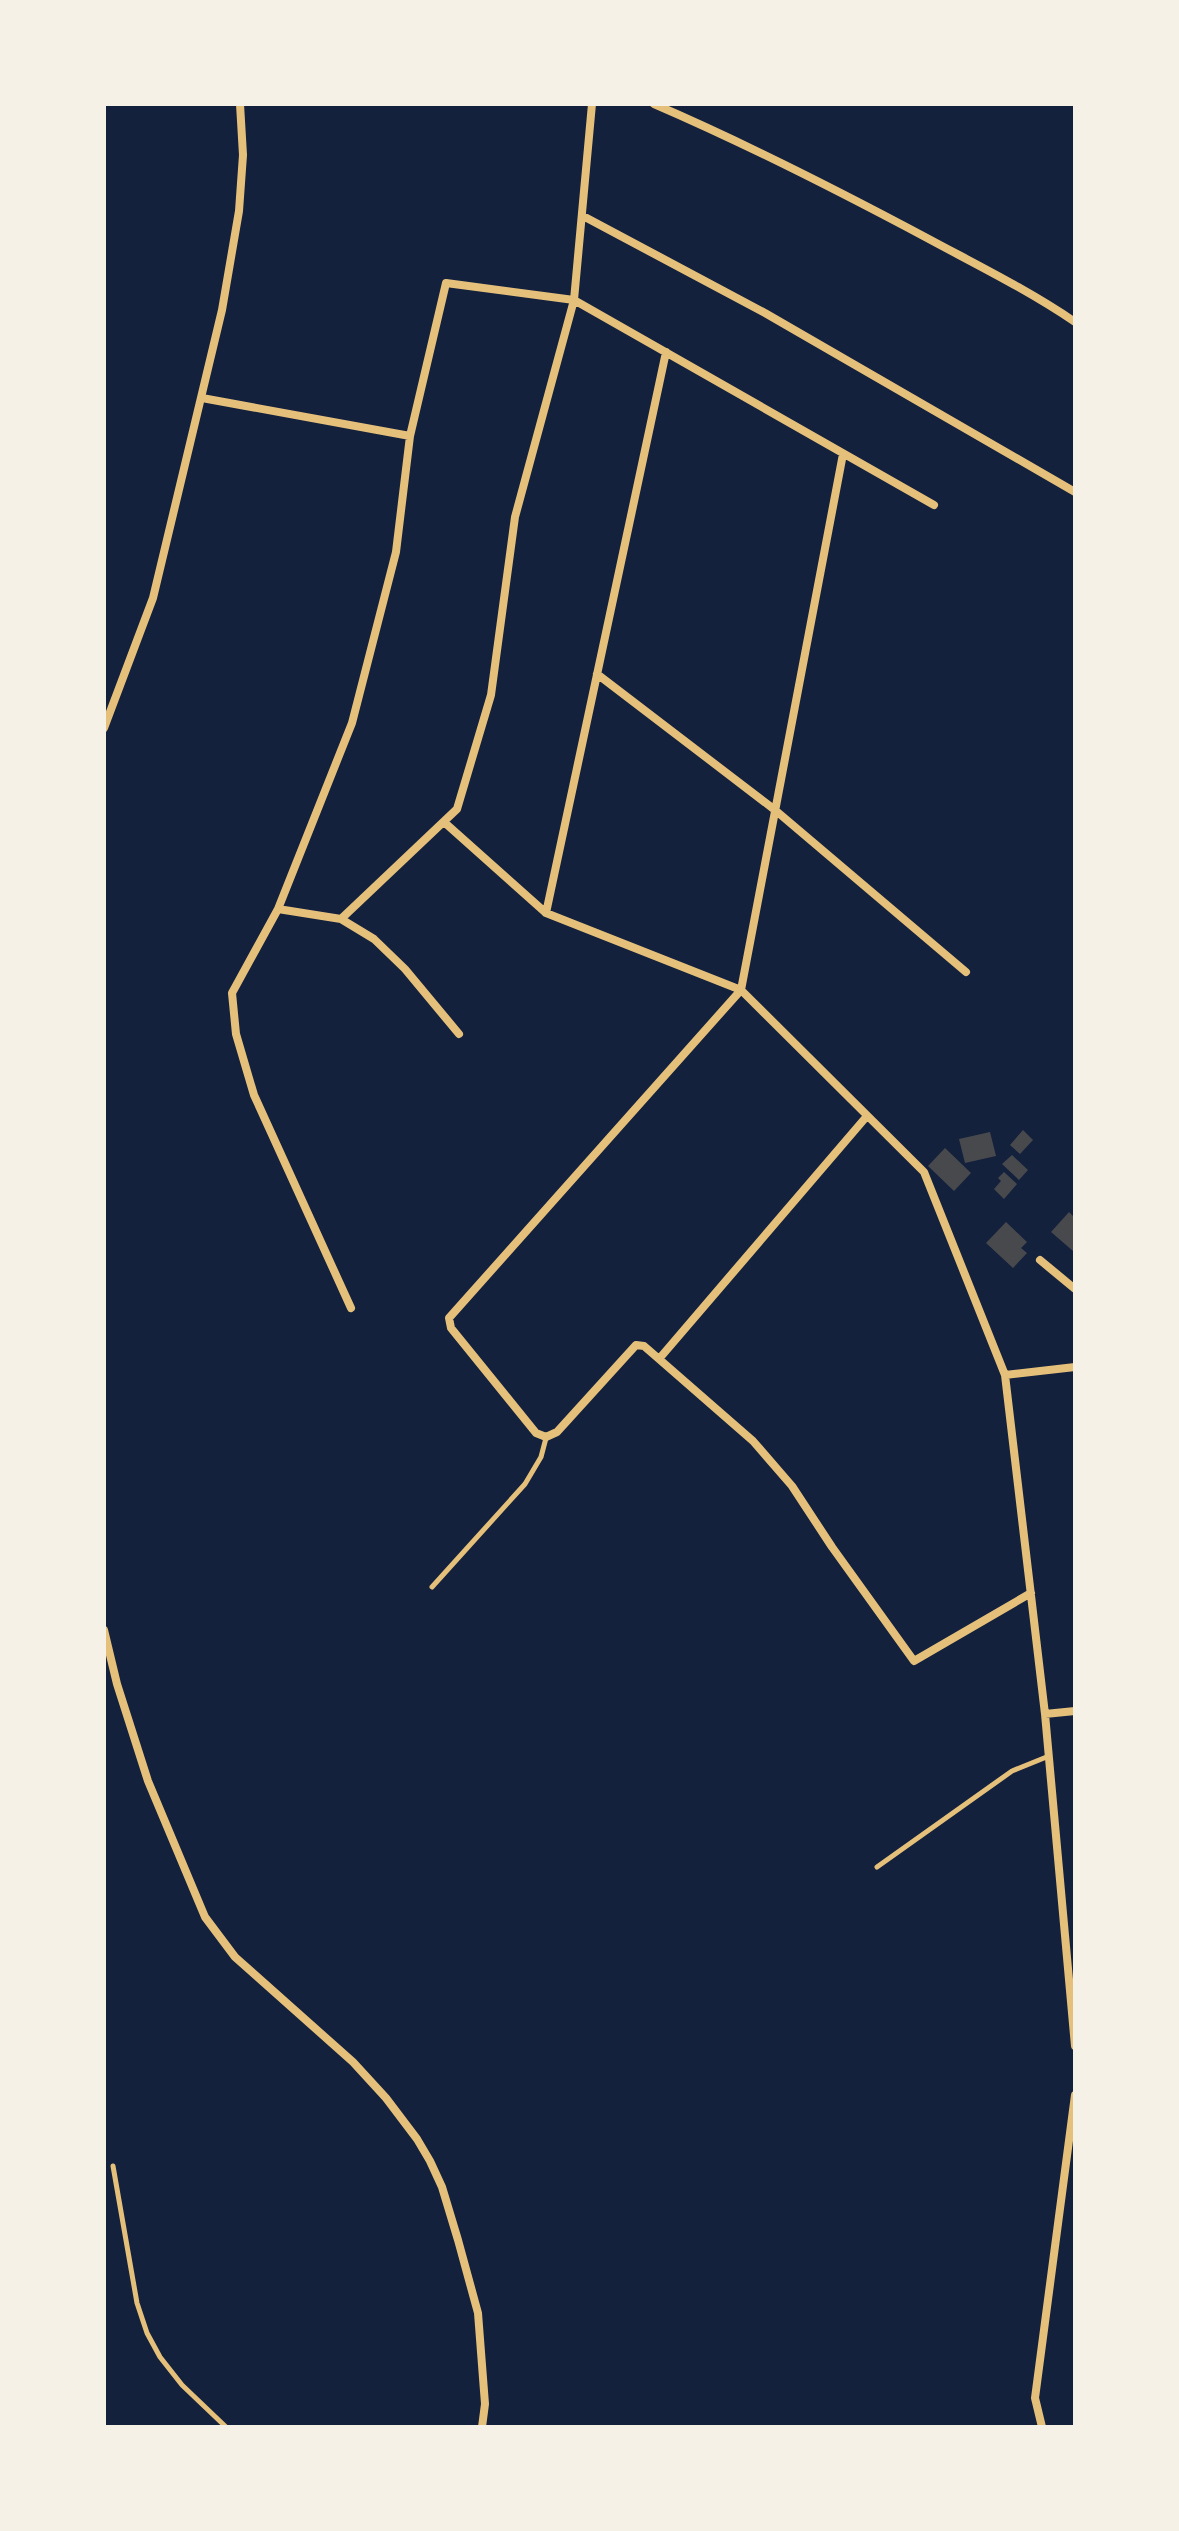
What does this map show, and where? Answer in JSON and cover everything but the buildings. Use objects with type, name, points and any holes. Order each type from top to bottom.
[{"type":"street","points":[[104,728],[153,598],[222,310],[239,211],[243,155],[240,104]]},
{"type":"street","points":[[341,919],[457,809],[491,695],[515,517],[574,300],[592,104]]},
{"type":"street","points":[[654,104],[741,142],[859,202],[1042,300],[1075,322]]},
{"type":"street","points":[[583,216],[765,313],[1075,492]]},
{"type":"street","points":[[350,1305],[254,1095],[236,1034],[232,993],[278,909],[352,723],[396,552],[410,436],[446,283],[574,300],[934,505]]},
{"type":"street","points":[[546,913],[666,352]]},
{"type":"street","points":[[202,398],[410,436]]},
{"type":"street","points":[[843,454],[741,990],[449,1318],[451,1328],[517,1410],[536,1433],[546,1437],[557,1432],[636,1345],[644,1346],[753,1441],[792,1486],[914,1661],[1031,1593]]},
{"type":"street","points":[[597,674],[775,810],[966,972]]},
{"type":"street","points":[[444,822],[546,913],[741,990],[924,1172],[1005,1375],[1045,1714],[1075,2046]]},
{"type":"street","points":[[278,909],[341,919],[374,939],[405,969],[459,1034]]},
{"type":"street","points":[[659,1359],[867,1116]]},
{"type":"street","points":[[1040,1260],[1075,1289]]},
{"type":"street","points":[[1005,1375],[1075,1367]]},
{"type":"street","points":[[104,1630],[117,1684],[148,1781],[205,1917],[235,1957],[353,2062],[402,2119],[430,2161],[442,2187],[478,2313],[485,2404],[482,2427]]},
{"type":"street","points":[[1045,1714],[1075,1711]]},
{"type":"street","points":[[1042,2427],[1035,2398],[1075,2095]]},
{"type":"lane","points":[[432,1587],[525,1484],[541,1457],[546,1437]]},
{"type":"lane","points":[[877,1867],[1012,1771],[1049,1756]]},
{"type":"lane","points":[[113,2166],[137,2303],[147,2333],[160,2357],[182,2385],[226,2427]]}]
